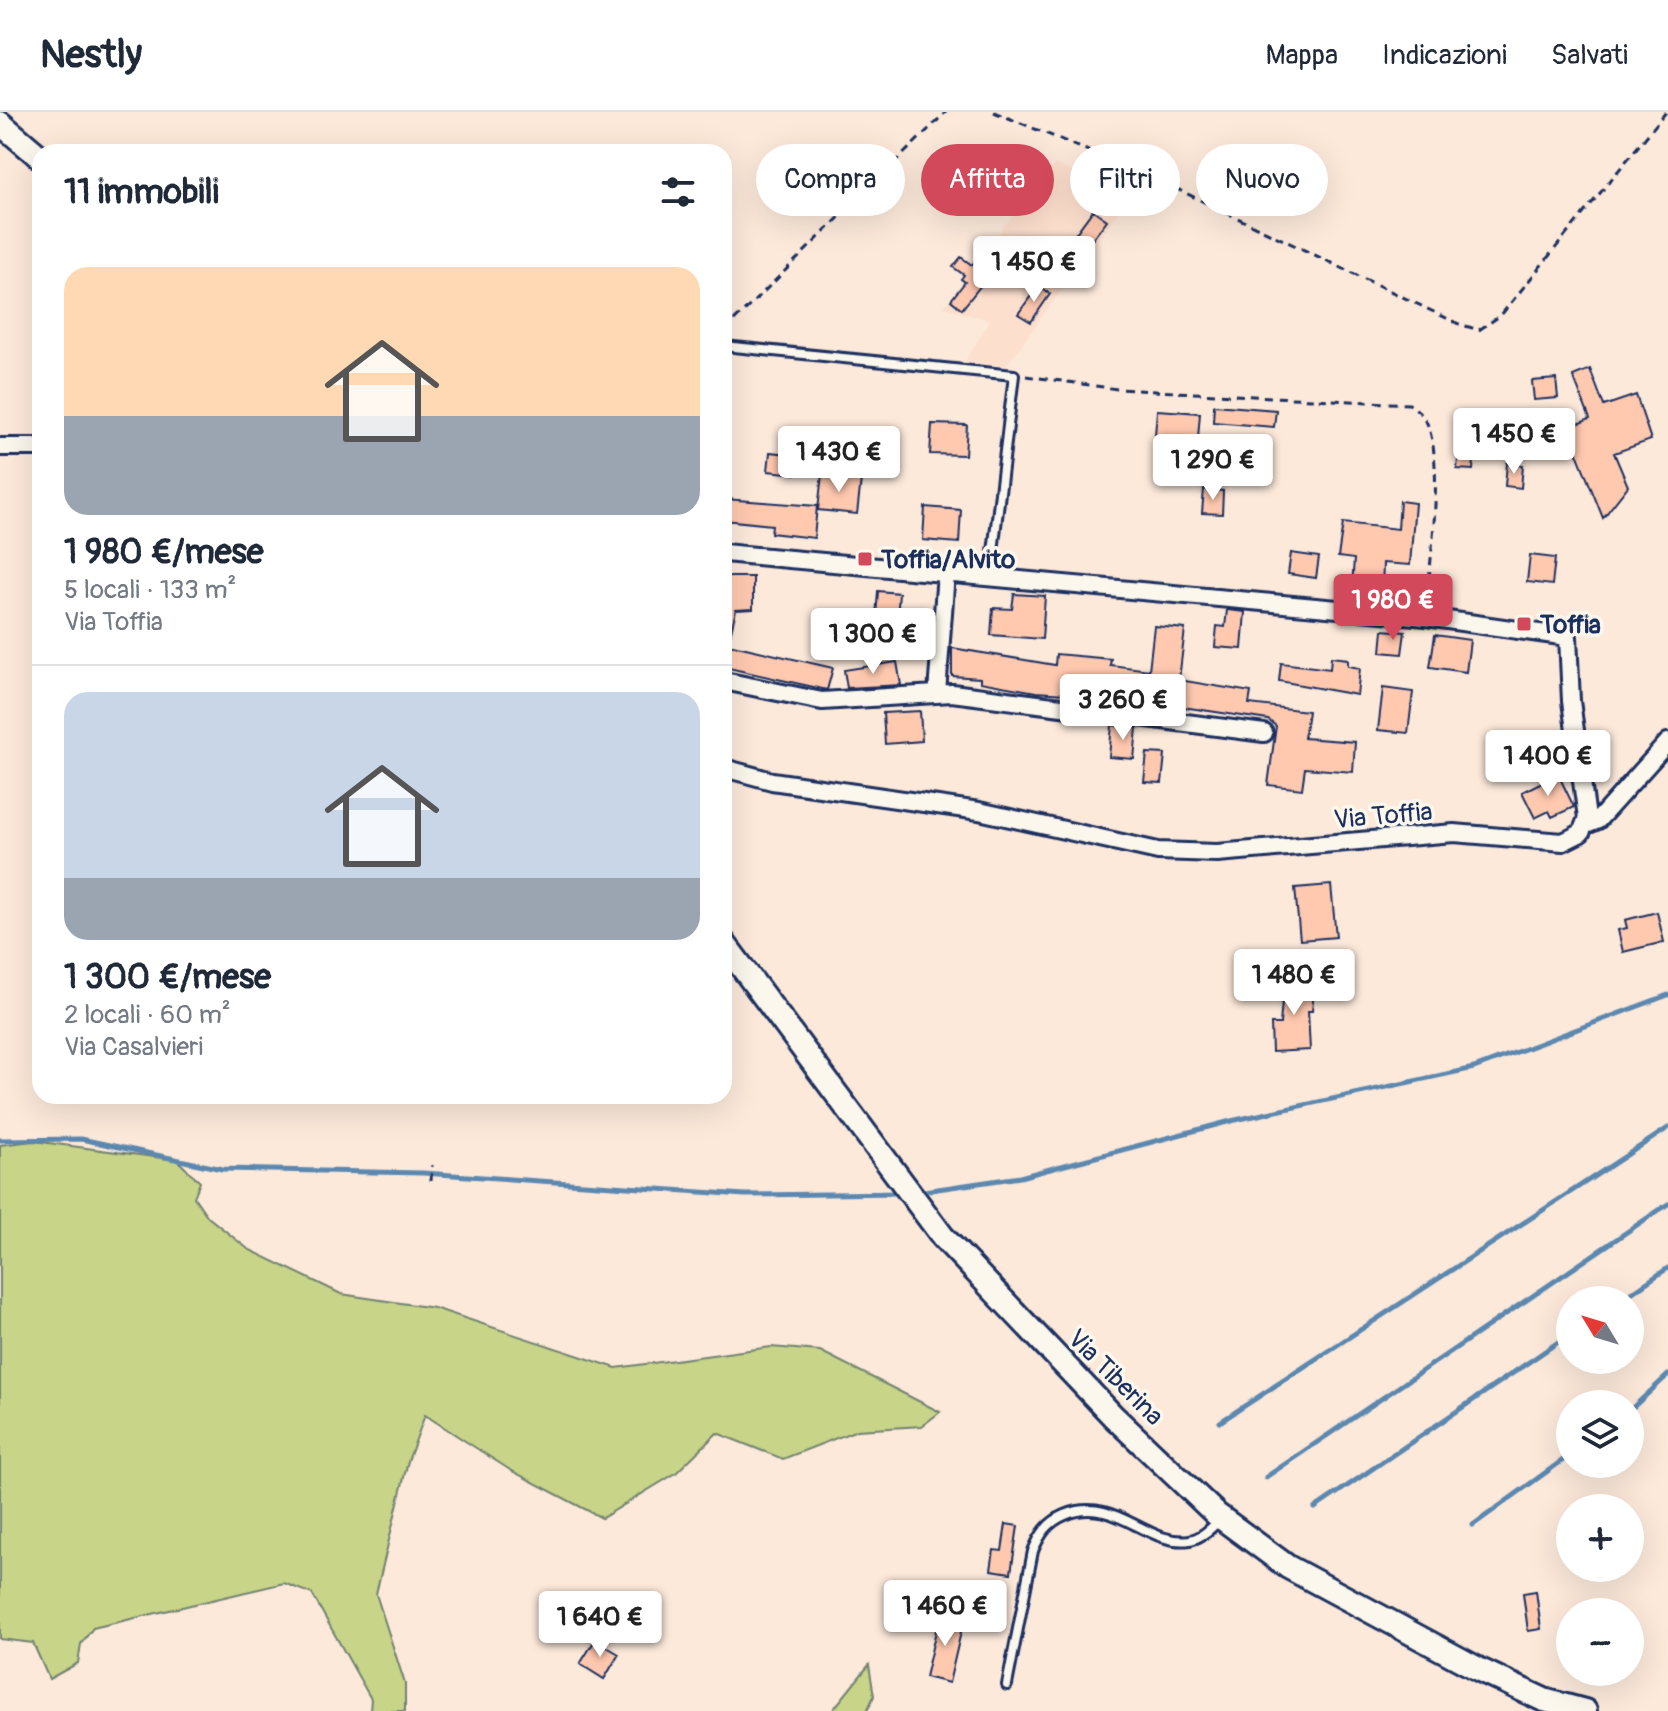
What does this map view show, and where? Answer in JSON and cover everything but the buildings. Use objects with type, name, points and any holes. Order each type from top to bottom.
[{"type":"main road","points":[[0,123],[32,150]]},
{"type":"main road","name":"Via Tiberina","points":[[732,954],[919,1207],[971,1267],[1113,1416],[1221,1519],[1288,1567],[1480,1670],[1544,1700],[1585,1711]]},
{"type":"street","points":[[0,447],[32,447]]},
{"type":"street","points":[[732,554],[1426,617],[1568,637],[1571,701],[1586,825]]},
{"type":"street","points":[[937,693],[946,573]]},
{"type":"street","points":[[732,683],[832,702],[937,693],[1264,733]]},
{"type":"street","name":"Via Toffia","points":[[732,770],[803,786],[979,811],[1123,846],[1184,853],[1454,833],[1563,842],[1575,838],[1586,825],[1598,820],[1668,742]]},
{"type":"lane","points":[[732,347],[1014,375],[990,577]]},
{"type":"lane","points":[[1007,1685],[1033,1551],[1041,1534],[1053,1521],[1079,1510],[1100,1510],[1184,1540],[1200,1536],[1221,1519]]},
{"type":"path","points":[[732,323],[946,112]]},
{"type":"path","points":[[994,112],[1154,178],[1459,324],[1479,330],[1501,315],[1666,112]]},
{"type":"path","points":[[1014,375],[1117,389],[1409,404],[1420,412],[1431,433],[1435,476],[1426,617]]},
{"type":"path","points":[[431,1181],[432,1165]]},
{"type":"shaded area","points":[[1054,165],[1070,171],[1070,216],[1116,216],[1006,366],[965,362],[990,320],[943,307],[965,283],[961,279],[1012,216],[1054,216]]},
{"type":"green space","points":[[33,1141],[177,1160],[200,1182],[194,1197],[208,1217],[248,1249],[341,1294],[434,1308],[616,1368],[771,1347],[820,1351],[940,1412],[922,1426],[857,1430],[783,1459],[717,1433],[676,1473],[602,1518],[510,1470],[425,1415],[408,1461],[376,1594],[405,1684],[405,1711],[370,1711],[371,1699],[312,1594],[284,1583],[93,1628],[81,1644],[78,1663],[49,1679],[33,1643],[0,1639],[0,1145]]},
{"type":"green space","points":[[869,1665],[874,1696],[867,1711],[832,1711]]},
{"type":"waterway","points":[[917,1192],[1020,1177],[1231,1121],[1474,1068],[1668,995]]},
{"type":"waterway","points":[[1220,1422],[1668,1128]]},
{"type":"waterway","points":[[0,1140],[81,1139],[222,1169],[423,1173],[745,1195],[903,1193]]},
{"type":"waterway","points":[[1266,1477],[1668,1204]]},
{"type":"waterway","points":[[1642,1286],[1668,1268]]},
{"type":"waterway","points":[[1315,1508],[1556,1344]]},
{"type":"waterway","points":[[1644,1397],[1668,1375]]},
{"type":"waterway","points":[[1473,1525],[1556,1465]]},
{"type":"place","name":"Toffia/Alvito","points":[[865,559]]},
{"type":"place","name":"Toffia","points":[[1524,624]]}]
